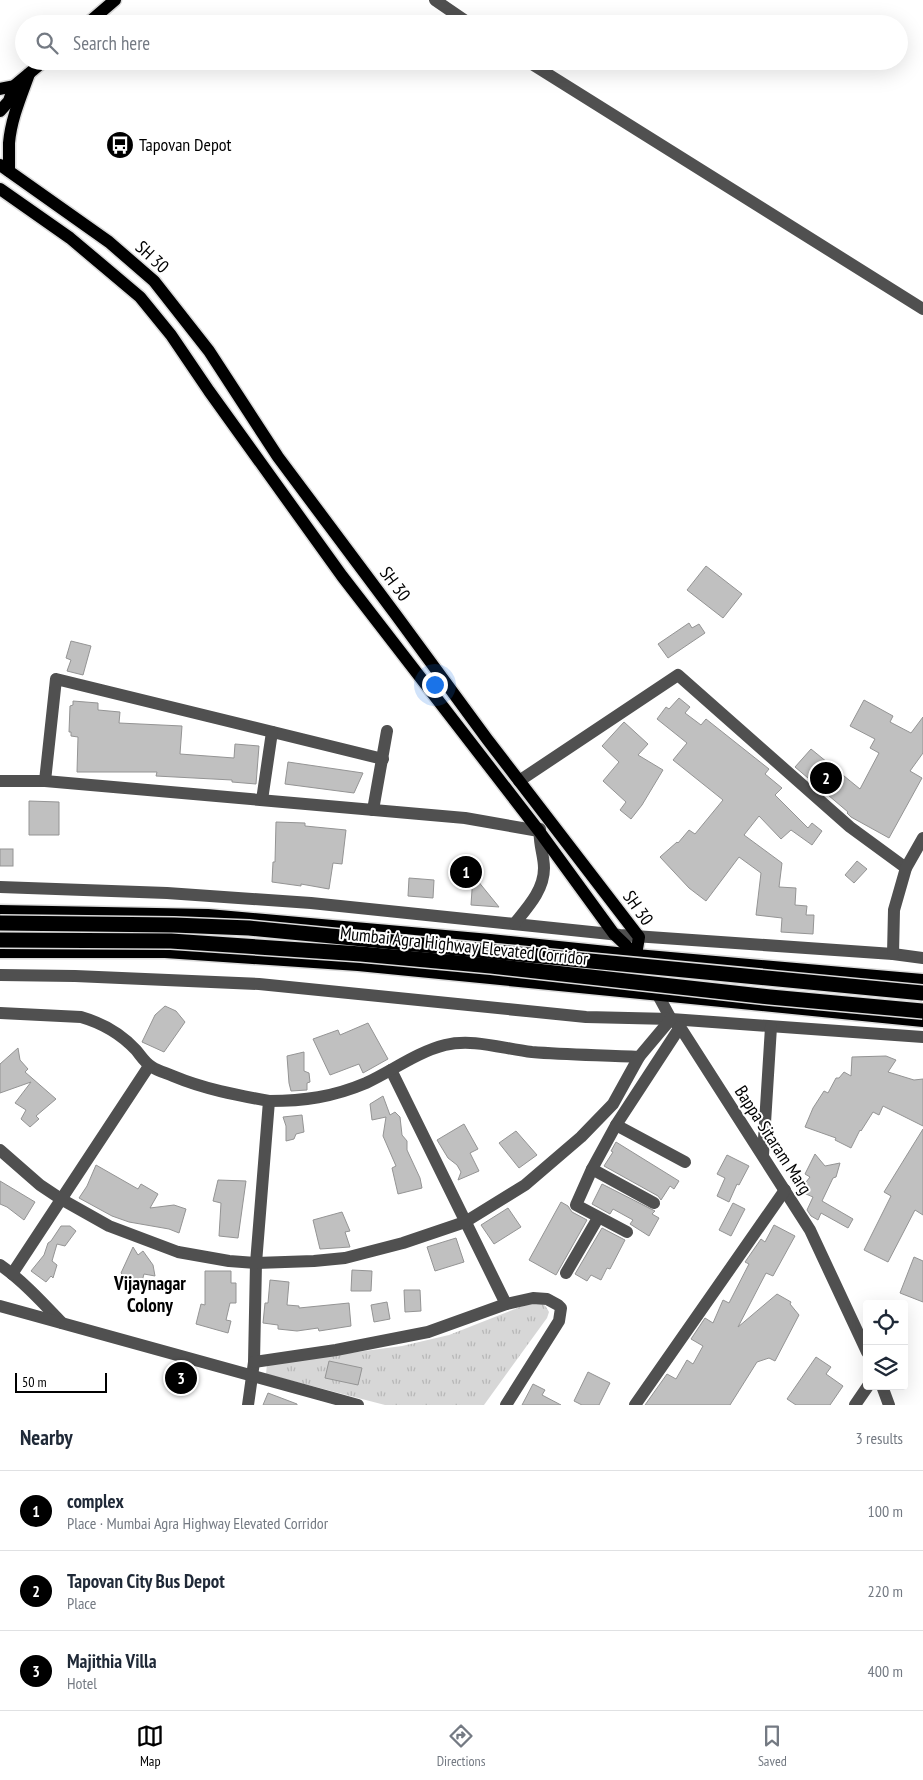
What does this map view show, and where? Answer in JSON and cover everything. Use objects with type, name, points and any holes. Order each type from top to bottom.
[{"type":"highway","name":"Mumbai Agra Highway Elevated Corridor","points":[[0,923],[249,928],[923,993]]},
{"type":"highway","name":"Mumbai Agra Highway Elevated Corridor","points":[[0,940],[171,941],[361,954],[501,967],[770,997],[923,1011]]},
{"type":"main road","points":[[98,15],[115,0]]},
{"type":"main road","points":[[0,90],[14,86],[34,70]]},
{"type":"main road","points":[[0,83],[29,74]]},
{"type":"main road","points":[[4,168],[16,108],[29,74]]},
{"type":"main road","points":[[0,111],[9,101],[14,86]]},
{"type":"main road","name":"SH 30","points":[[4,168],[109,242],[154,281],[208,351],[278,457],[546,817],[639,936],[636,955]]},
{"type":"main road","name":"SH 30","points":[[0,188],[70,238],[146,304],[171,335],[342,576],[539,830],[614,934],[636,955]]},
{"type":"main road","points":[[146,304],[162,292]]},
{"type":"main road","points":[[0,911],[208,915],[923,980]]},
{"type":"main road","points":[[0,952],[175,952],[358,965],[923,1021]]},
{"type":"street","points":[[436,0],[457,15]]},
{"type":"street","points":[[542,70],[923,309]]},
{"type":"street","points":[[519,781],[678,675],[850,827],[906,868]]},
{"type":"street","points":[[45,781],[56,679],[382,759]]},
{"type":"street","points":[[262,800],[272,732]]},
{"type":"street","points":[[373,810],[388,732]]},
{"type":"street","points":[[0,781],[45,781],[465,818],[539,830]]},
{"type":"street","points":[[515,923],[531,903],[541,886],[544,869],[539,830],[546,817]]},
{"type":"street","points":[[892,954],[894,910],[906,868],[923,838]]},
{"type":"street","points":[[0,887],[168,893],[311,902],[614,934],[892,954],[923,958]]},
{"type":"street","name":"Bappa Sitaram Marg","points":[[636,955],[675,1023],[763,1155],[810,1230],[864,1345]]},
{"type":"street","points":[[0,975],[75,976],[259,984],[586,1017],[923,1037]]},
{"type":"street","points":[[0,1013],[81,1017],[93,1020],[104,1025],[136,1049],[149,1066],[196,1086],[269,1102],[302,1101],[340,1093],[429,1052],[454,1044],[470,1043],[533,1052],[639,1057]]},
{"type":"street","points":[[0,1150],[61,1200],[109,1226],[178,1252],[229,1261],[256,1263],[345,1258],[403,1243],[466,1222],[525,1185],[581,1137],[613,1104],[639,1057],[675,1023]]},
{"type":"street","points":[[627,1232],[598,1218],[576,1204],[592,1169],[616,1125],[675,1023]]},
{"type":"street","points":[[763,1155],[771,1027]]},
{"type":"street","points":[[12,1274],[149,1066]]},
{"type":"street","points":[[391,1070],[506,1304]]},
{"type":"street","points":[[248,1405],[254,1362],[256,1263],[269,1102]]},
{"type":"street","points":[[616,1125],[685,1162]]},
{"type":"street","points":[[592,1169],[654,1203]]},
{"type":"street","points":[[635,1405],[785,1190]]},
{"type":"street","points":[[566,1273],[598,1218]]},
{"type":"street","points":[[0,1265],[38,1298],[62,1324]]},
{"type":"street","points":[[254,1362],[336,1350],[428,1332],[506,1304],[541,1298],[553,1301],[561,1308],[555,1330],[506,1405]]},
{"type":"street","points":[[0,1306],[358,1405]]},
{"type":"street","points":[[855,1405],[865,1390]]},
{"type":"street","points":[[883,1390],[889,1405]]},
{"type":"green space","points":[[533,1302],[541,1303],[546,1307],[549,1312],[547,1318],[484,1405],[385,1405],[266,1374],[267,1364],[402,1346],[449,1335]]},
{"type":"building","points":[[706,566],[742,594],[723,618],[687,590]]},
{"type":"building","points":[[689,623],[692,628],[699,624],[705,633],[668,658],[658,644]]},
{"type":"building","points":[[71,641],[91,646],[83,675],[67,671],[71,660],[66,658]]},
{"type":"building","points":[[679,698],[690,707],[685,713],[701,725],[706,719],[769,769],[765,774],[782,788],[775,795],[808,828],[812,823],[822,831],[812,845],[791,830],[781,839],[759,816],[744,835],[782,863],[779,887],[796,888],[795,905],[807,906],[806,915],[814,915],[813,934],[781,932],[782,918],[756,915],[761,873],[739,857],[706,901],[689,888],[660,857],[678,843],[689,830],[695,834],[723,800],[673,760],[687,743],[657,719],[666,707],[669,709]]},
{"type":"building","points":[[864,700],[893,716],[890,722],[911,733],[923,717],[923,753],[910,771],[922,778],[889,838],[851,817],[848,812],[795,767],[811,749],[860,789],[879,753],[870,748],[875,739],[850,726]]},
{"type":"building","points":[[73,701],[98,703],[98,710],[120,712],[119,723],[182,726],[180,754],[234,758],[235,744],[259,746],[256,784],[232,782],[232,780],[156,776],[157,772],[77,772],[78,737],[71,736],[71,732],[69,732],[70,706],[73,705]]},
{"type":"building","points":[[624,722],[648,744],[638,755],[663,770],[642,805],[631,819],[620,810],[626,802],[603,781],[619,762],[602,746]]},
{"type":"building","points":[[288,762],[363,773],[354,793],[285,784]]},
{"type":"building","points":[[29,801],[59,802],[59,835],[29,835]]},
{"type":"building","points":[[276,822],[305,823],[305,826],[346,830],[342,864],[333,863],[329,889],[301,884],[301,886],[272,882],[273,862],[275,862]]},
{"type":"building","points":[[0,849],[13,849],[13,866],[0,866]]},
{"type":"building","points":[[857,861],[867,869],[854,883],[845,875]]},
{"type":"building","points":[[473,875],[499,907],[471,905]]},
{"type":"building","points":[[409,878],[434,880],[433,898],[408,896]]},
{"type":"building","points":[[165,1006],[176,1011],[185,1022],[164,1052],[142,1042],[155,1015]]},
{"type":"building","points":[[368,1023],[388,1059],[363,1073],[359,1064],[330,1075],[313,1039],[338,1030],[340,1035]]},
{"type":"building","points":[[18,1048],[20,1060],[28,1069],[25,1072],[56,1099],[36,1116],[39,1119],[30,1127],[21,1119],[26,1110],[15,1103],[31,1082],[0,1093],[0,1064]]},
{"type":"building","points":[[304,1052],[304,1071],[309,1073],[310,1082],[307,1083],[307,1090],[291,1091],[287,1056]]},
{"type":"building","points":[[886,1056],[896,1060],[888,1072],[914,1080],[923,1079],[923,1126],[883,1106],[879,1115],[873,1112],[860,1130],[851,1148],[835,1140],[836,1138],[805,1127],[813,1108],[824,1091],[828,1093],[836,1078],[839,1078],[844,1072],[851,1076],[852,1057]]},
{"type":"building","points":[[383,1096],[390,1115],[395,1112],[400,1117],[402,1135],[407,1141],[407,1150],[420,1178],[422,1188],[398,1194],[392,1168],[396,1166],[383,1136],[386,1117],[372,1120],[370,1104]]},
{"type":"building","points":[[302,1115],[304,1132],[296,1134],[294,1139],[286,1141],[286,1126],[283,1117]]},
{"type":"building","points":[[464,1124],[478,1149],[470,1153],[479,1171],[458,1180],[461,1172],[457,1165],[448,1158],[437,1140]]},
{"type":"building","points":[[923,1129],[923,1215],[915,1210],[888,1262],[864,1250],[891,1196],[884,1192]]},
{"type":"building","points":[[516,1131],[537,1155],[519,1168],[499,1143]]},
{"type":"building","points":[[616,1142],[679,1181],[674,1189],[670,1186],[661,1200],[658,1196],[604,1166],[613,1152],[611,1151]]},
{"type":"building","points":[[815,1154],[825,1166],[840,1163],[836,1177],[833,1178],[822,1201],[853,1219],[848,1228],[821,1213],[818,1220],[811,1216],[807,1210],[813,1197],[799,1191],[810,1177],[805,1174]]},
{"type":"building","points":[[727,1155],[749,1166],[739,1185],[737,1184],[729,1202],[717,1196],[725,1178],[717,1174]]},
{"type":"building","points":[[96,1165],[138,1189],[141,1184],[158,1194],[150,1208],[174,1205],[186,1209],[179,1233],[169,1229],[129,1222],[112,1216],[79,1198],[87,1186]]},
{"type":"building","points":[[218,1180],[246,1181],[238,1238],[219,1236],[221,1203],[213,1201]]},
{"type":"building","points":[[0,1181],[35,1202],[24,1220],[0,1204]]},
{"type":"building","points":[[602,1184],[655,1211],[652,1214],[659,1218],[649,1236],[630,1224],[633,1220],[613,1209],[610,1214],[592,1204]]},
{"type":"building","points":[[561,1202],[568,1206],[572,1212],[587,1220],[556,1275],[529,1260]]},
{"type":"building","points":[[733,1203],[745,1209],[731,1236],[719,1230]]},
{"type":"building","points":[[508,1208],[521,1227],[494,1244],[481,1225]]},
{"type":"building","points":[[342,1212],[350,1231],[345,1232],[350,1247],[320,1249],[313,1220]]},
{"type":"building","points":[[774,1225],[795,1236],[773,1276],[766,1273],[738,1327],[777,1294],[791,1302],[790,1304],[799,1315],[775,1361],[769,1358],[757,1362],[730,1405],[645,1405],[667,1374],[676,1379],[687,1360],[693,1364],[703,1346],[691,1339],[705,1318],[713,1323],[723,1300],[729,1303],[749,1264],[745,1262],[761,1239],[765,1242]]},
{"type":"building","points":[[61,1226],[70,1226],[76,1231],[65,1246],[57,1244],[52,1261],[57,1265],[53,1278],[51,1276],[46,1282],[31,1271],[44,1255],[48,1243]]},
{"type":"building","points":[[602,1228],[625,1240],[610,1269],[607,1268],[601,1280],[591,1275],[587,1281],[575,1274]]},
{"type":"building","points":[[456,1238],[464,1262],[435,1271],[427,1247]]},
{"type":"building","points":[[133,1247],[138,1255],[143,1251],[153,1265],[155,1276],[144,1274],[141,1285],[125,1281],[121,1273]]},
{"type":"building","points":[[914,1257],[923,1261],[923,1302],[900,1293]]},
{"type":"building","points":[[352,1270],[372,1271],[371,1291],[351,1291]]},
{"type":"building","points":[[205,1271],[231,1271],[231,1283],[236,1283],[236,1303],[230,1303],[226,1320],[231,1321],[228,1333],[196,1324],[201,1304],[205,1305]]},
{"type":"building","points":[[270,1280],[289,1282],[287,1305],[299,1306],[299,1308],[349,1303],[351,1326],[319,1331],[318,1328],[297,1331],[278,1329],[278,1325],[263,1323],[265,1303],[268,1303]]},
{"type":"building","points":[[404,1290],[420,1290],[421,1311],[405,1312]]},
{"type":"building","points":[[387,1302],[390,1319],[374,1322],[371,1305]]},
{"type":"building","points":[[816,1357],[831,1367],[826,1374],[843,1386],[830,1405],[796,1405],[787,1399]]},
{"type":"building","points":[[329,1361],[362,1368],[358,1385],[325,1378]]},
{"type":"building","points":[[588,1372],[610,1383],[599,1405],[582,1405],[574,1401]]},
{"type":"building","points":[[533,1384],[545,1390],[542,1395],[561,1405],[522,1405]]},
{"type":"building","points":[[268,1393],[297,1404],[297,1405],[263,1405]]},
{"type":"place","name":"Tapovan Depot","points":[[120,145]]},
{"type":"place","name":"Tapovan City Bus Depot","points":[[826,778]]},
{"type":"place","name":"complex","points":[[466,872]]},
{"type":"place","name":"Majithia Villa","points":[[181,1378]]},
{"type":"district","name":"Vijaynagar Colony","points":[[150,1294]]}]
